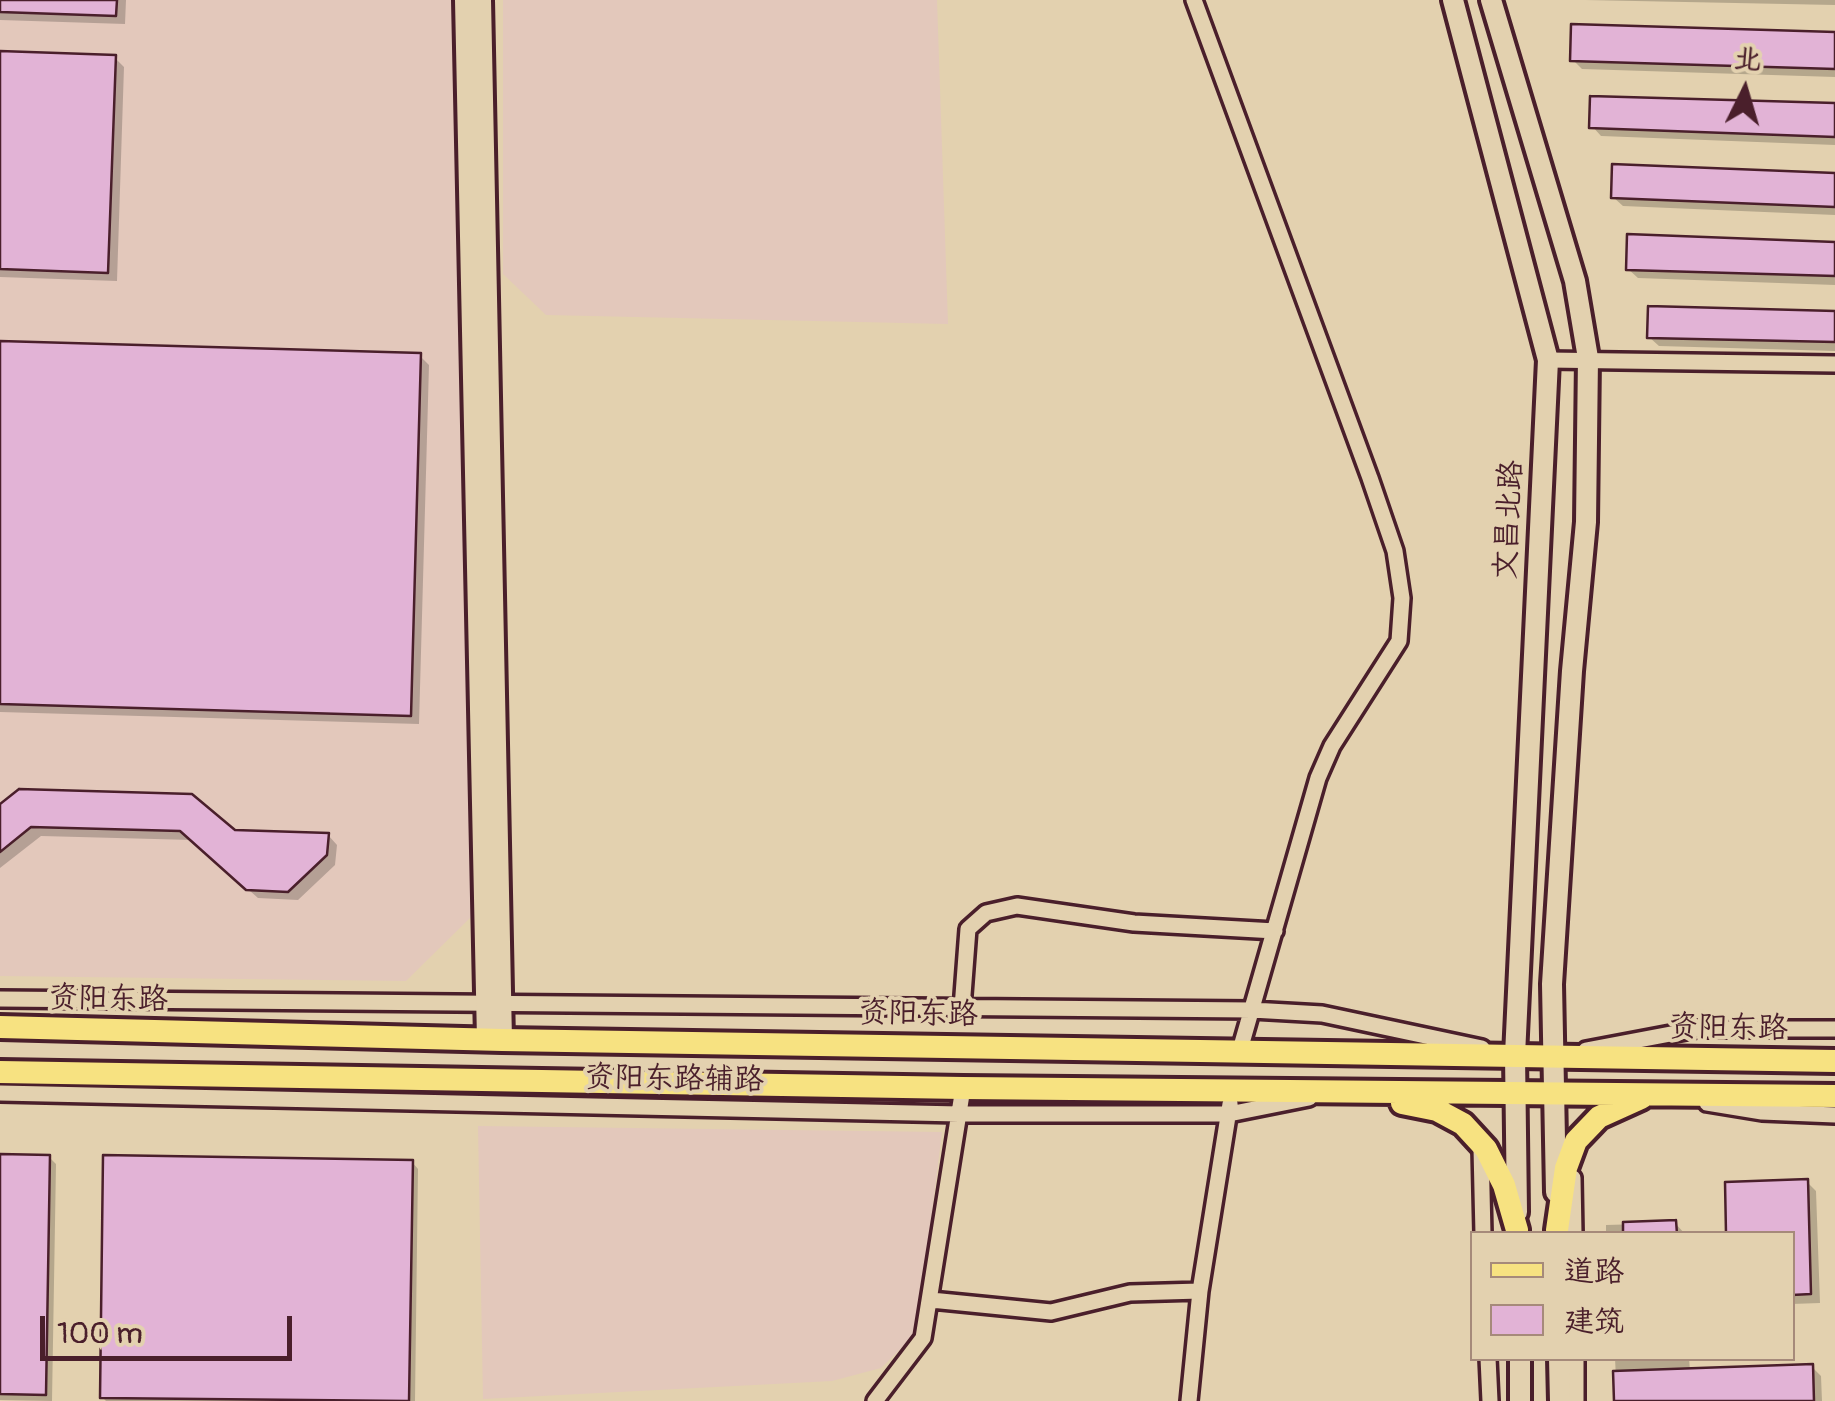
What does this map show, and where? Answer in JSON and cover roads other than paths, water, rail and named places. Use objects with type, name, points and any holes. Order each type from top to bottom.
[{"type":"main road","points":[[466,0],[495,1039]]},
{"type":"main road","points":[[481,0],[494,1005]]},
{"type":"main road","name":"文昌北路","points":[[1453,0],[1548,360],[1516,1055],[1517,1231]]},
{"type":"main road","points":[[1491,0],[1575,281],[1588,358],[1586,522],[1572,671],[1552,984],[1552,1056],[1563,1231]]},
{"type":"main road","name":"资阳东路","points":[[0,1027],[1835,1061]]},
{"type":"main road","points":[[0,1072],[75,1084],[462,1091],[963,1088],[1230,1102],[1344,1092],[1835,1096]]},
{"type":"main road","points":[[1344,1092],[1437,1110],[1463,1124],[1481,1144],[1504,1185],[1517,1231]]},
{"type":"main road","points":[[1563,1231],[1566,1168],[1576,1142],[1598,1117],[1649,1094]]},
{"type":"main road","points":[[1520,1361],[1520,1401]]},
{"type":"main road","points":[[1559,1361],[1560,1401]]},
{"type":"street","points":[[1194,0],[1370,478],[1395,551],[1402,598],[1399,641],[1332,746],[1318,778],[1240,1050]]},
{"type":"street","points":[[1548,360],[1835,364]]},
{"type":"street","points":[[962,1008],[968,930],[986,912],[1017,906],[1134,923],[1275,931]]},
{"type":"street","points":[[0,999],[1252,1010],[1322,1014],[1516,1055]]},
{"type":"street","points":[[100,1000],[100,1030]]},
{"type":"street","points":[[1552,1056],[1698,1029],[1835,1029]]},
{"type":"street","points":[[0,1093],[75,1084]]},
{"type":"street","points":[[875,1401],[924,1338],[963,1088]]},
{"type":"street","name":"资阳东路辅路","points":[[462,1091],[959,1114],[1230,1102]]},
{"type":"street","points":[[1649,1094],[1762,1112],[1835,1114]]},
{"type":"street","points":[[1189,1401],[1200,1291],[1230,1102]]},
{"type":"street","points":[[1481,1144],[1484,1231]]},
{"type":"street","points":[[931,1300],[1052,1312],[1130,1293],[1200,1291]]},
{"type":"street","points":[[1488,1361],[1490,1401]]},
{"type":"street","points":[[1576,1361],[1576,1401]]}]
